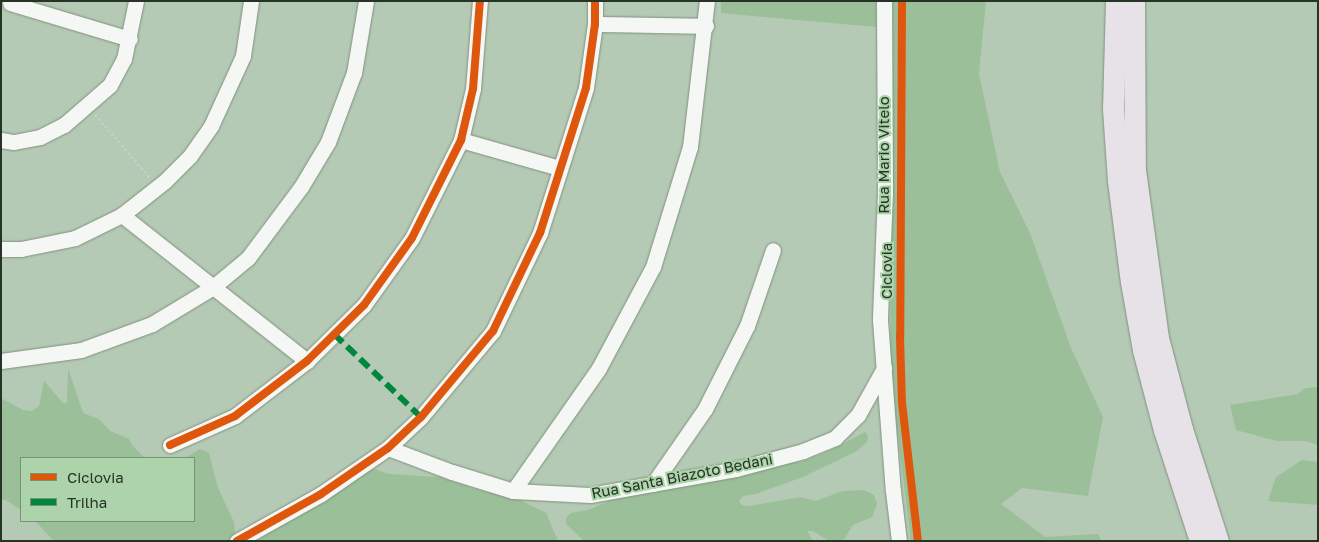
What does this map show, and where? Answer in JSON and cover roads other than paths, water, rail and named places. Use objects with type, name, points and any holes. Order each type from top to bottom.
[{"type":"highway","points":[[1116,1],[1113,109],[1118,181],[1131,282],[1143,350],[1164,430],[1200,541]]},
{"type":"highway","points":[[1134,1],[1134,170],[1158,338],[1182,429],[1218,541]]},
{"type":"street","points":[[1,140],[14,142],[40,137],[64,125],[110,85],[124,59],[130,39],[136,1]]},
{"type":"street","points":[[1,249],[21,249],[75,238],[122,216],[158,187],[190,156],[211,126],[243,56],[251,1]]},
{"type":"street","points":[[1,361],[81,350],[152,324],[213,287],[248,258],[301,187],[328,142],[354,73],[366,1]]},
{"type":"street","points":[[170,445],[235,416],[307,361],[364,305],[412,238],[461,140],[473,89],[480,1]]},
{"type":"street","points":[[237,541],[321,494],[388,448],[421,417],[493,331],[540,233],[559,168],[586,88],[595,24],[595,1]]},
{"type":"street","points":[[513,491],[599,368],[653,267],[690,147],[706,26],[707,1]]},
{"type":"street","name":"Rua Mario Vitelo","points":[[884,1],[885,193],[880,320],[893,491],[899,541]]},
{"type":"street","points":[[7,4],[130,39]]},
{"type":"street","points":[[595,24],[706,26]]},
{"type":"street","points":[[461,140],[559,168]]},
{"type":"street","points":[[122,216],[307,361]]},
{"type":"street","points":[[653,484],[705,408],[747,326],[773,250]]},
{"type":"street","name":"Rua Santa Biazoto Bedani","points":[[388,448],[452,472],[513,491],[590,495],[736,469],[802,451],[835,438],[858,415],[884,368]]}]
